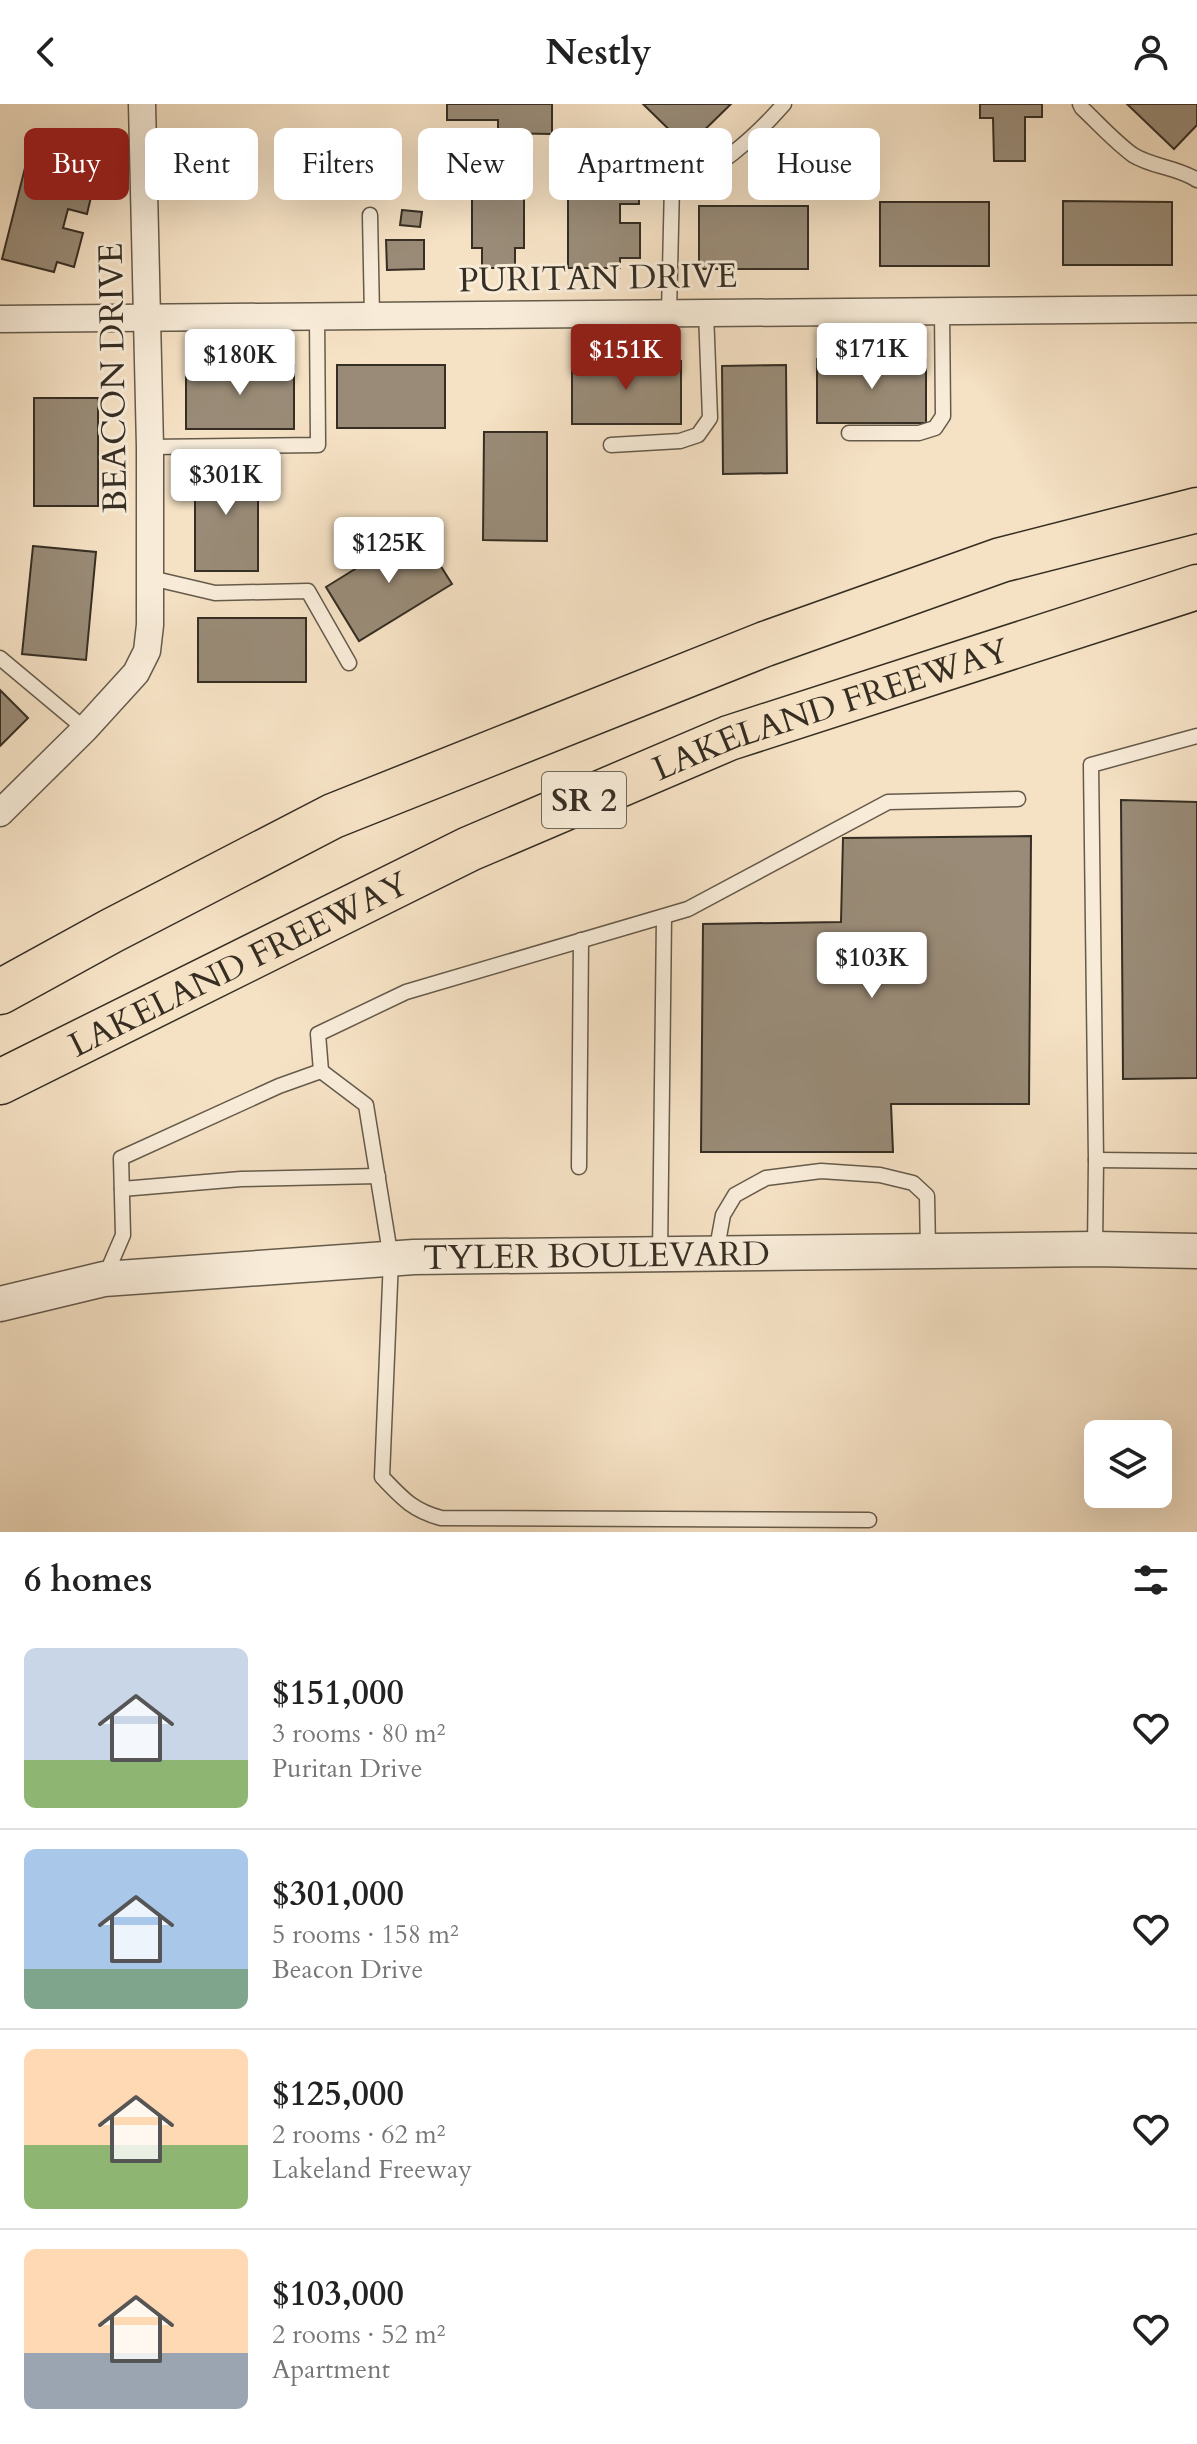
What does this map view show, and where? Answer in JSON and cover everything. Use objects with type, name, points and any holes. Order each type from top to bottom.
[{"type":"highway","name":"SR 2","points":[[0,992],[333,816],[765,644],[1001,560],[1197,510]]},
{"type":"highway","name":"LAKELAND FREEWAY","points":[[0,1082],[469,849],[729,738],[1197,587]]},
{"type":"street","name":"BEACON DRIVE","points":[[85,729],[136,673],[147,651],[150,625],[150,447],[142,104]]},
{"type":"street","name":"PURITAN DRIVE","points":[[0,319],[1197,309]]},
{"type":"street","points":[[0,813],[85,729]]},
{"type":"street","name":"TYLER BOULEVARD","points":[[0,1304],[104,1279],[391,1259],[1095,1249],[1197,1251]]},
{"type":"lane","points":[[669,313],[672,185],[686,182],[708,170],[768,122],[784,104]]},
{"type":"lane","points":[[1080,104],[1134,155],[1183,171],[1197,180]]},
{"type":"lane","points":[[370,215],[372,316]]},
{"type":"lane","points":[[849,433],[919,433],[935,428],[943,416],[942,310]]},
{"type":"lane","points":[[611,445],[680,441],[698,435],[710,418],[706,312]]},
{"type":"lane","points":[[150,447],[318,445],[317,316]]},
{"type":"lane","points":[[151,578],[215,593],[308,591],[349,663]]},
{"type":"lane","points":[[0,658],[85,729]]},
{"type":"lane","points":[[1095,1249],[1091,765],[1197,736]]},
{"type":"lane","points":[[869,1520],[441,1518],[422,1512],[402,1499],[382,1477],[391,1259],[366,1105],[321,1071],[318,1034],[406,992],[688,909],[888,802],[1018,799]]},
{"type":"lane","points":[[660,1254],[664,917]]},
{"type":"lane","points":[[579,1167],[581,940]]},
{"type":"lane","points":[[104,1279],[123,1235],[121,1158],[279,1086],[321,1071]]},
{"type":"lane","points":[[1096,1160],[1197,1161]]},
{"type":"lane","points":[[716,1254],[723,1215],[735,1195],[766,1178],[821,1171],[880,1175],[913,1183],[927,1196],[928,1251]]},
{"type":"lane","points":[[122,1189],[241,1179],[378,1176]]},
{"type":"building","points":[[447,104],[552,104],[549,134],[533,134],[533,128],[498,128],[498,120],[447,120]]},
{"type":"building","points":[[643,104],[731,104],[706,128],[668,128]]},
{"type":"building","points":[[980,104],[1042,104],[1042,117],[1025,117],[1025,161],[994,161],[993,118],[980,118]]},
{"type":"building","points":[[1127,104],[1197,104],[1197,125],[1174,149]]},
{"type":"building","points":[[24,172],[24,200],[90,200],[87,214],[68,209],[63,228],[83,233],[74,267],[57,262],[54,272],[2,259]]},
{"type":"building","points":[[472,200],[524,200],[524,248],[515,248],[515,268],[482,268],[482,248],[472,248]]},
{"type":"building","points":[[568,200],[639,200],[639,204],[620,204],[620,223],[640,223],[640,258],[620,258],[620,268],[568,268]]},
{"type":"building","points":[[1063,201],[1172,202],[1172,265],[1063,265]]},
{"type":"building","points":[[880,202],[989,202],[989,266],[880,266]]},
{"type":"building","points":[[699,206],[808,206],[808,269],[699,269]]},
{"type":"building","points":[[402,210],[422,212],[420,227],[400,225]]},
{"type":"building","points":[[386,240],[424,240],[424,269],[387,270]]},
{"type":"building","points":[[817,359],[926,359],[926,423],[817,423]]},
{"type":"building","points":[[572,361],[681,361],[681,424],[572,424]]},
{"type":"building","points":[[186,365],[294,365],[294,429],[186,429]]},
{"type":"building","points":[[337,365],[445,365],[445,428],[337,428]]},
{"type":"building","points":[[786,365],[787,473],[723,474],[722,366]]},
{"type":"building","points":[[34,398],[98,398],[98,506],[34,506]]},
{"type":"building","points":[[484,432],[547,432],[547,541],[483,540]]},
{"type":"building","points":[[195,463],[258,463],[258,571],[195,571]]},
{"type":"building","points":[[418,530],[452,584],[359,641],[326,587]]},
{"type":"building","points":[[33,546],[96,552],[86,660],[22,654]]},
{"type":"building","points":[[198,618],[306,618],[306,682],[198,682]]},
{"type":"building","points":[[0,690],[28,718],[0,746]]},
{"type":"building","points":[[1121,800],[1197,802],[1197,1078],[1123,1079]]},
{"type":"building","points":[[1031,836],[1029,1104],[891,1104],[893,1152],[701,1152],[703,924],[841,922],[843,838]]}]
